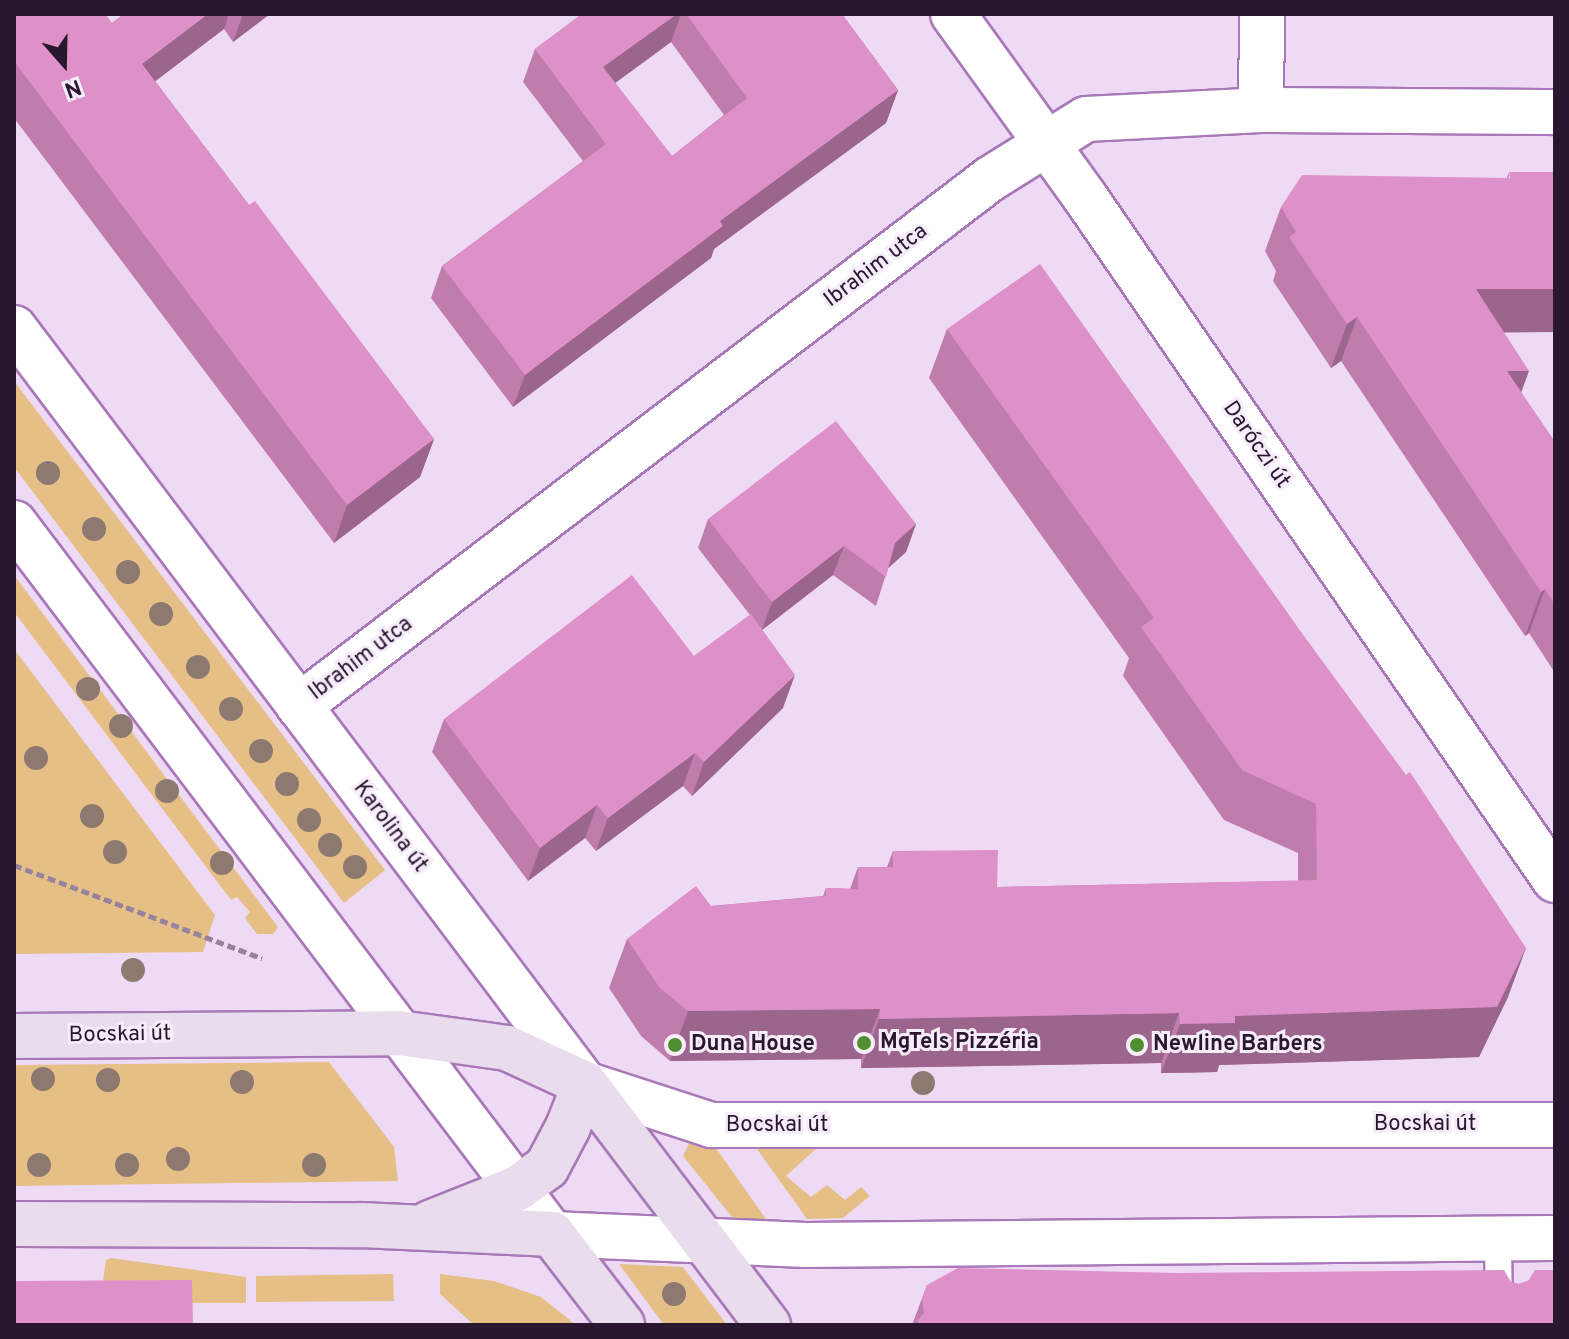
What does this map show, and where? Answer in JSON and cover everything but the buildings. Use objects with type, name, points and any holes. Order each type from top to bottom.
[{"type":"main road","name":"Bocskai út","points":[[14,1036],[399,1033],[507,1048],[585,1084]]},
{"type":"main road","points":[[416,1228],[518,1188],[547,1167],[568,1127],[585,1084]]},
{"type":"main road","name":"Karolina út","points":[[585,1084],[768,1325]]},
{"type":"main road","points":[[14,1224],[416,1228],[552,1234],[622,1325]]},
{"type":"street","name":"Daróczi út","points":[[953,14],[1047,143],[1555,880]]},
{"type":"street","points":[[1261,110],[1262,14]]},
{"type":"street","name":"Ibrahim utca","points":[[299,706],[990,179],[1086,119],[1261,110],[1555,112]]},
{"type":"street","name":"Karolina út","points":[[14,328],[585,1084]]},
{"type":"street","points":[[14,523],[552,1234],[806,1245],[1555,1238]]},
{"type":"street","name":"Bocskai út","points":[[585,1084],[711,1125],[1555,1125]]},
{"type":"lane","points":[[1498,1239],[1499,1325]]},
{"type":"path","points":[[14,865],[262,958]]},
{"type":"shaded area","points":[[14,381],[385,870],[344,903],[14,467]]},
{"type":"shaded area","points":[[14,575],[278,927],[273,934],[257,934],[245,918],[250,912],[237,897],[231,900],[14,612]]},
{"type":"shaded area","points":[[14,649],[215,915],[203,952],[14,954]]},
{"type":"shaded area","points":[[329,1062],[394,1147],[398,1181],[14,1186],[14,1065]]},
{"type":"shaded area","points":[[711,1141],[768,1222],[732,1217],[683,1156],[690,1142]]},
{"type":"shaded area","points":[[817,1148],[786,1176],[811,1197],[827,1185],[845,1200],[861,1187],[870,1196],[843,1218],[807,1219],[757,1149]]},
{"type":"shaded area","points":[[111,1258],[246,1277],[246,1303],[14,1303],[14,1281],[103,1281],[106,1260]]},
{"type":"shaded area","points":[[619,1264],[683,1267],[727,1325],[664,1325]]},
{"type":"shaded area","points":[[393,1274],[394,1301],[256,1302],[256,1276]]},
{"type":"shaded area","points":[[440,1274],[494,1281],[541,1297],[576,1325],[474,1325],[440,1294]]},
{"type":"place","name":"MgTels Pizzéria","points":[[864,1043]]},
{"type":"place","name":"Duna House","points":[[675,1045]]},
{"type":"place","name":"Newline Barbers","points":[[1137,1045]]}]
